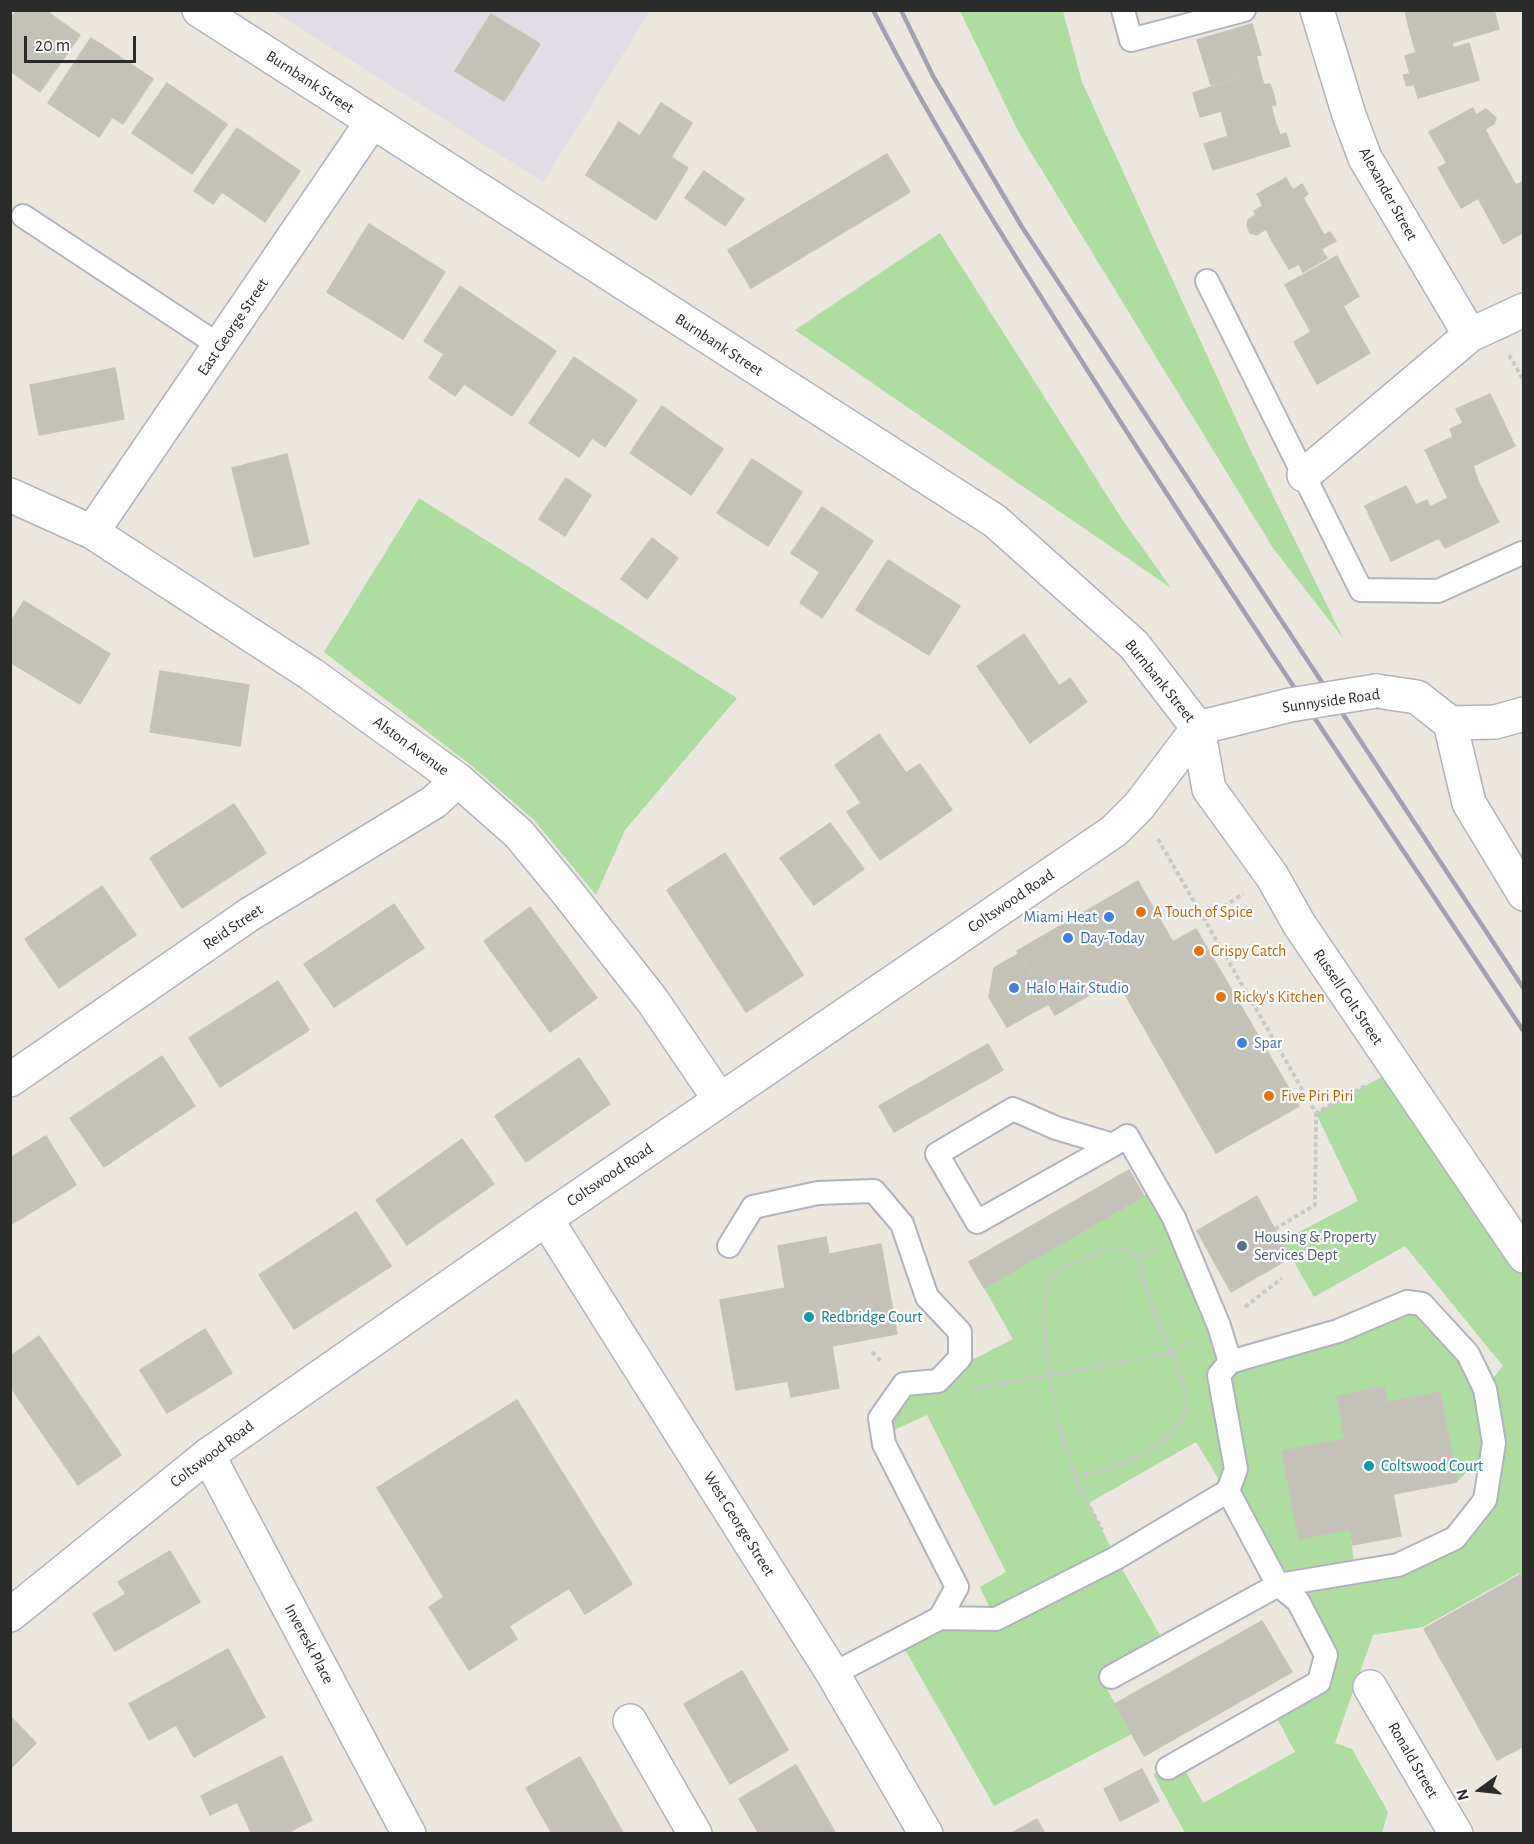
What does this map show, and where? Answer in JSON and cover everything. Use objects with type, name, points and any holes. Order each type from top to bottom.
[{"type":"street","name":"Burnbank Street","points":[[199,10],[995,521],[1134,645],[1197,728]]},
{"type":"street","name":"Alexander Street","points":[[1317,10],[1349,115],[1365,158],[1470,335]]},
{"type":"street","name":"East George Street","points":[[92,532],[372,122]]},
{"type":"street","points":[[1304,476],[1470,335],[1524,310]]},
{"type":"street","name":"Alston Avenue","points":[[10,495],[92,532],[311,674],[458,780],[519,834],[567,892],[652,1000],[720,1100]]},
{"type":"street","name":"Sunnyside Road","points":[[1197,728],[1290,705],[1376,691],[1417,697],[1450,723]]},
{"type":"street","points":[[1524,714],[1495,722],[1450,723],[1469,803],[1524,894]]},
{"type":"street","name":"Coltswood Road","points":[[10,1615],[208,1455],[546,1219],[1114,831],[1140,806],[1197,728]]},
{"type":"street","name":"Russell Colt Street","points":[[1197,728],[1209,789],[1272,876],[1299,924],[1524,1256]]},
{"type":"street","name":"Reid Street","points":[[10,1080],[250,914],[434,802],[458,780]]},
{"type":"street","name":"West George Street","points":[[546,1219],[833,1674],[926,1833]]},
{"type":"street","name":"Inveresk Place","points":[[208,1455],[409,1833]]},
{"type":"street","name":"Ronald Street","points":[[1370,1687],[1456,1833]]},
{"type":"street","points":[[630,1721],[695,1833]]},
{"type":"lane","points":[[1123,10],[1131,40],[1244,10]]},
{"type":"lane","points":[[23,216],[220,346]]},
{"type":"lane","points":[[1207,281],[1361,590],[1438,591],[1522,554]]},
{"type":"lane","points":[[1113,1144],[1056,1128],[1013,1109],[937,1154],[977,1222],[1127,1136],[1174,1218],[1219,1326],[1230,1362]]},
{"type":"lane","points":[[729,1246],[753,1207],[818,1193],[874,1191],[902,1224],[927,1297],[960,1332],[960,1358],[938,1381],[904,1384],[880,1418],[884,1444],[957,1587],[940,1618]]},
{"type":"lane","points":[[833,1674],[940,1618],[996,1619],[1116,1558],[1228,1491],[1236,1469],[1219,1375],[1230,1362],[1338,1331],[1407,1302],[1422,1304],[1468,1354],[1485,1389],[1494,1443],[1485,1500],[1455,1538],[1398,1565],[1278,1585],[1111,1677]]},
{"type":"lane","points":[[1168,1768],[1320,1682],[1326,1655],[1298,1601],[1278,1585],[1228,1491]]},
{"type":"path","points":[[1140,806],[1316,1113],[1315,1206],[1275,1229]]},
{"type":"path","points":[[1205,919],[1272,876]]},
{"type":"path","points":[[1316,1113],[1396,1069]]},
{"type":"path","points":[[1076,1477],[1112,1468],[1155,1446],[1176,1431],[1186,1406],[1184,1387],[1147,1293],[1139,1256],[1125,1247],[1111,1249],[1074,1263],[1052,1277],[1044,1293],[1049,1375],[1070,1464],[1076,1477],[1116,1558]]},
{"type":"path","points":[[938,1381],[961,1391],[1170,1353],[1219,1326],[1282,1278]]},
{"type":"shaded area","points":[[273,11],[650,11],[543,182]]},
{"type":"green space","points":[[960,11],[1063,11],[1082,82],[1249,447],[1343,638],[1273,548],[1019,133]]},
{"type":"green space","points":[[940,233],[1122,519],[1171,588],[795,330]]},
{"type":"green space","points":[[419,498],[737,698],[625,830],[596,895],[534,820],[472,766],[324,652]]},
{"type":"green space","points":[[1396,1069],[1523,1256],[1523,1581],[1519,1573],[1423,1627],[1373,1635],[1335,1743],[1352,1749],[1388,1812],[1382,1833],[1185,1833],[1153,1774],[1180,1761],[1203,1803],[1295,1752],[1272,1709],[1319,1682],[1326,1655],[1196,1442],[1089,1503],[1116,1558],[1166,1646],[1103,1682],[1132,1734],[994,1806],[899,1639],[940,1618],[995,1619],[980,1587],[1006,1572],[927,1415],[883,1435],[896,1395],[960,1358],[976,1358],[1013,1339],[984,1288],[1157,1188],[1230,1362],[1407,1302],[1485,1388],[1503,1366],[1405,1246],[1314,1297],[1282,1241],[1358,1201],[1316,1113]],"holes":[[[1384,1387],[1387,1402],[1440,1392],[1457,1482],[1493,1444],[1485,1500],[1455,1538],[1355,1572],[1350,1529],[1299,1539],[1282,1451],[1345,1439],[1337,1396]]]},
{"type":"building","points":[[17,10],[45,10],[80,35],[40,92],[10,71],[10,20]]},
{"type":"building","points":[[1405,10],[1472,10],[1409,28]]},
{"type":"building","points":[[1472,10],[1494,10],[1499,29],[1416,53],[1409,28]]},
{"type":"building","points":[[491,14],[540,44],[504,101],[455,71]]},
{"type":"building","points":[[1252,24],[1261,55],[1256,56],[1260,71],[1211,85],[1197,40]]},
{"type":"building","points":[[91,38],[153,79],[123,124],[112,117],[99,137],[48,103]]},
{"type":"building","points":[[1452,42],[1453,48],[1469,43],[1479,80],[1418,98],[1414,84],[1407,86],[1403,75],[1410,74],[1405,56]]},
{"type":"building","points":[[1260,71],[1264,85],[1270,84],[1274,96],[1200,117],[1193,93]]},
{"type":"building","points":[[167,83],[227,124],[192,174],[132,133]]},
{"type":"building","points":[[1274,96],[1276,105],[1271,106],[1275,121],[1228,136],[1221,111]]},
{"type":"building","points":[[661,103],[692,123],[671,157],[688,168],[656,220],[586,175],[619,122],[640,136]]},
{"type":"building","points":[[1473,108],[1476,115],[1486,109],[1496,118],[1494,124],[1485,129],[1490,139],[1447,163],[1429,132]]},
{"type":"building","points":[[1275,121],[1280,135],[1286,133],[1290,146],[1213,170],[1204,144]]},
{"type":"building","points":[[237,128],[300,171],[265,222],[222,192],[213,204],[194,191]]},
{"type":"building","points":[[1490,139],[1516,185],[1524,181],[1524,232],[1503,244],[1478,198],[1461,208],[1438,168]]},
{"type":"building","points":[[887,154],[910,192],[751,288],[728,250]]},
{"type":"building","points":[[704,171],[744,199],[725,226],[685,198]]},
{"type":"building","points":[[1286,178],[1293,190],[1302,184],[1308,194],[1303,198],[1313,215],[1271,239],[1266,229],[1257,235],[1250,233],[1247,226],[1248,220],[1256,215],[1254,211],[1263,206],[1257,194]]},
{"type":"building","points":[[1313,215],[1324,235],[1330,232],[1336,241],[1321,249],[1327,258],[1303,272],[1299,264],[1289,269],[1271,239]]},
{"type":"building","points":[[369,224],[445,272],[403,339],[327,292]]},
{"type":"building","points":[[1337,256],[1359,296],[1343,306],[1370,353],[1317,384],[1294,342],[1311,332],[1285,285]]},
{"type":"building","points":[[460,286],[556,351],[512,416],[464,384],[455,396],[429,378],[444,354],[424,341]]},
{"type":"building","points":[[574,357],[637,400],[605,447],[592,438],[579,457],[529,423]]},
{"type":"building","points":[[115,368],[124,419],[39,435],[30,385]]},
{"type":"building","points":[[1490,394],[1515,446],[1473,466],[1479,483],[1448,498],[1425,450],[1453,437],[1450,429],[1463,423],[1456,409]]},
{"type":"building","points":[[662,406],[723,449],[691,495],[630,453]]},
{"type":"building","points":[[287,454],[309,544],[254,557],[232,468]]},
{"type":"building","points":[[752,459],[802,492],[768,546],[717,513]]},
{"type":"building","points":[[566,478],[591,495],[565,536],[539,519]]},
{"type":"building","points":[[1479,483],[1499,522],[1445,548],[1439,538],[1391,561],[1365,506],[1406,486],[1416,505],[1427,500],[1430,507]]},
{"type":"building","points":[[822,507],[873,541],[822,618],[800,603],[820,572],[791,553]]},
{"type":"building","points":[[652,538],[678,558],[647,599],[621,579]]},
{"type":"building","points":[[888,560],[960,606],[929,655],[856,610]]},
{"type":"building","points":[[24,601],[110,654],[80,704],[10,662],[10,623]]},
{"type":"building","points":[[1024,634],[1059,686],[1070,678],[1087,702],[1030,743],[977,666]]},
{"type":"building","points":[[160,671],[249,685],[240,746],[150,732]]},
{"type":"building","points":[[879,734],[906,773],[920,764],[952,810],[880,860],[847,812],[861,803],[835,765]]},
{"type":"building","points":[[234,804],[266,853],[182,908],[150,858]]},
{"type":"building","points":[[830,823],[864,869],[814,905],[780,858]]},
{"type":"building","points":[[725,853],[803,975],[746,1012],[667,890]]},
{"type":"building","points":[[1138,881],[1173,942],[1196,929],[1299,1106],[1216,1153],[1116,979],[1055,1015],[1017,951]]},
{"type":"building","points":[[102,886],[136,935],[59,988],[25,939]]},
{"type":"building","points":[[394,904],[424,948],[334,1007],[304,964]]},
{"type":"building","points":[[530,907],[597,998],[550,1032],[484,941]]},
{"type":"building","points":[[1020,953],[1050,1003],[1007,1027],[989,997],[994,968]]},
{"type":"building","points":[[278,981],[309,1030],[220,1087],[189,1038]]},
{"type":"building","points":[[988,1044],[1003,1070],[894,1132],[879,1106]]},
{"type":"building","points":[[162,1056],[195,1106],[104,1167],[70,1118]]},
{"type":"building","points":[[579,1058],[610,1104],[526,1162],[495,1116]]},
{"type":"building","points":[[46,1136],[76,1185],[10,1225],[10,1158]]},
{"type":"building","points":[[462,1139],[494,1184],[407,1245],[376,1200]]},
{"type":"building","points":[[1129,1170],[1144,1196],[984,1288],[969,1262]]},
{"type":"building","points":[[1257,1196],[1290,1258],[1231,1292],[1197,1231]]},
{"type":"building","points":[[356,1212],[391,1266],[294,1329],[259,1275]]},
{"type":"building","name":"Redbridge Court","points":[[826,1237],[829,1254],[881,1244],[897,1334],[832,1346],[839,1388],[791,1397],[788,1381],[736,1390],[720,1300],[785,1288],[778,1246]]},
{"type":"building","points":[[205,1329],[232,1373],[167,1413],[140,1370]]},
{"type":"building","points":[[39,1336],[121,1455],[78,1485],[10,1386],[10,1356]]},
{"type":"building","name":"Coltswood Court","points":[[1384,1387],[1387,1402],[1440,1392],[1457,1482],[1393,1494],[1401,1536],[1353,1545],[1350,1529],[1299,1539],[1282,1451],[1345,1439],[1337,1396]]},
{"type":"building","points":[[517,1400],[632,1584],[585,1614],[569,1588],[509,1626],[517,1639],[469,1670],[429,1607],[444,1597],[377,1488]]},
{"type":"building","points":[[170,1551],[200,1602],[115,1651],[93,1614],[126,1594],[118,1582]]},
{"type":"building","points":[[1520,1575],[1524,1581],[1524,1746],[1497,1760],[1424,1629]]},
{"type":"building","points":[[1262,1621],[1292,1672],[1144,1756],[1115,1704]]},
{"type":"building","points":[[228,1649],[265,1717],[194,1757],[176,1725],[149,1740],[129,1704]]},
{"type":"building","points":[[742,1671],[788,1750],[730,1784],[684,1704]]},
{"type":"building","points":[[10,1716],[36,1743],[10,1769]]},
{"type":"building","points":[[282,1756],[312,1820],[285,1834],[252,1834],[237,1802],[210,1815],[201,1796]]},
{"type":"building","points":[[580,1757],[624,1834],[552,1834],[526,1788]]},
{"type":"building","points":[[796,1765],[836,1834],[759,1834],[739,1799]]},
{"type":"building","points":[[1142,1769],[1159,1801],[1120,1821],[1104,1789]]},
{"type":"building","points":[[1037,1819],[1045,1834],[1010,1834]]},
{"type":"railway","points":[[873,10],[949,148],[1088,371],[1249,620],[1524,1032]]},
{"type":"railway","points":[[901,10],[933,76],[1022,227],[1524,989]]},
{"type":"place","name":"A Touch of Spice","points":[[1141,912]]},
{"type":"place","name":"Miami Heat","points":[[1109,917]]},
{"type":"place","name":"Day-Today","points":[[1068,938]]},
{"type":"place","name":"Crispy Catch","points":[[1199,951]]},
{"type":"place","name":"Halo Hair Studio","points":[[1014,988]]},
{"type":"place","name":"Ricky's Kitchen","points":[[1221,997]]},
{"type":"place","name":"Spar","points":[[1242,1043]]},
{"type":"place","name":"Five Piri Piri","points":[[1269,1096]]},
{"type":"place","name":"Housing & Property Services Dept","points":[[1242,1246]]},
{"type":"place","name":"Redbridge Court","points":[[809,1317]]},
{"type":"place","name":"Coltswood Court","points":[[1369,1466]]}]
